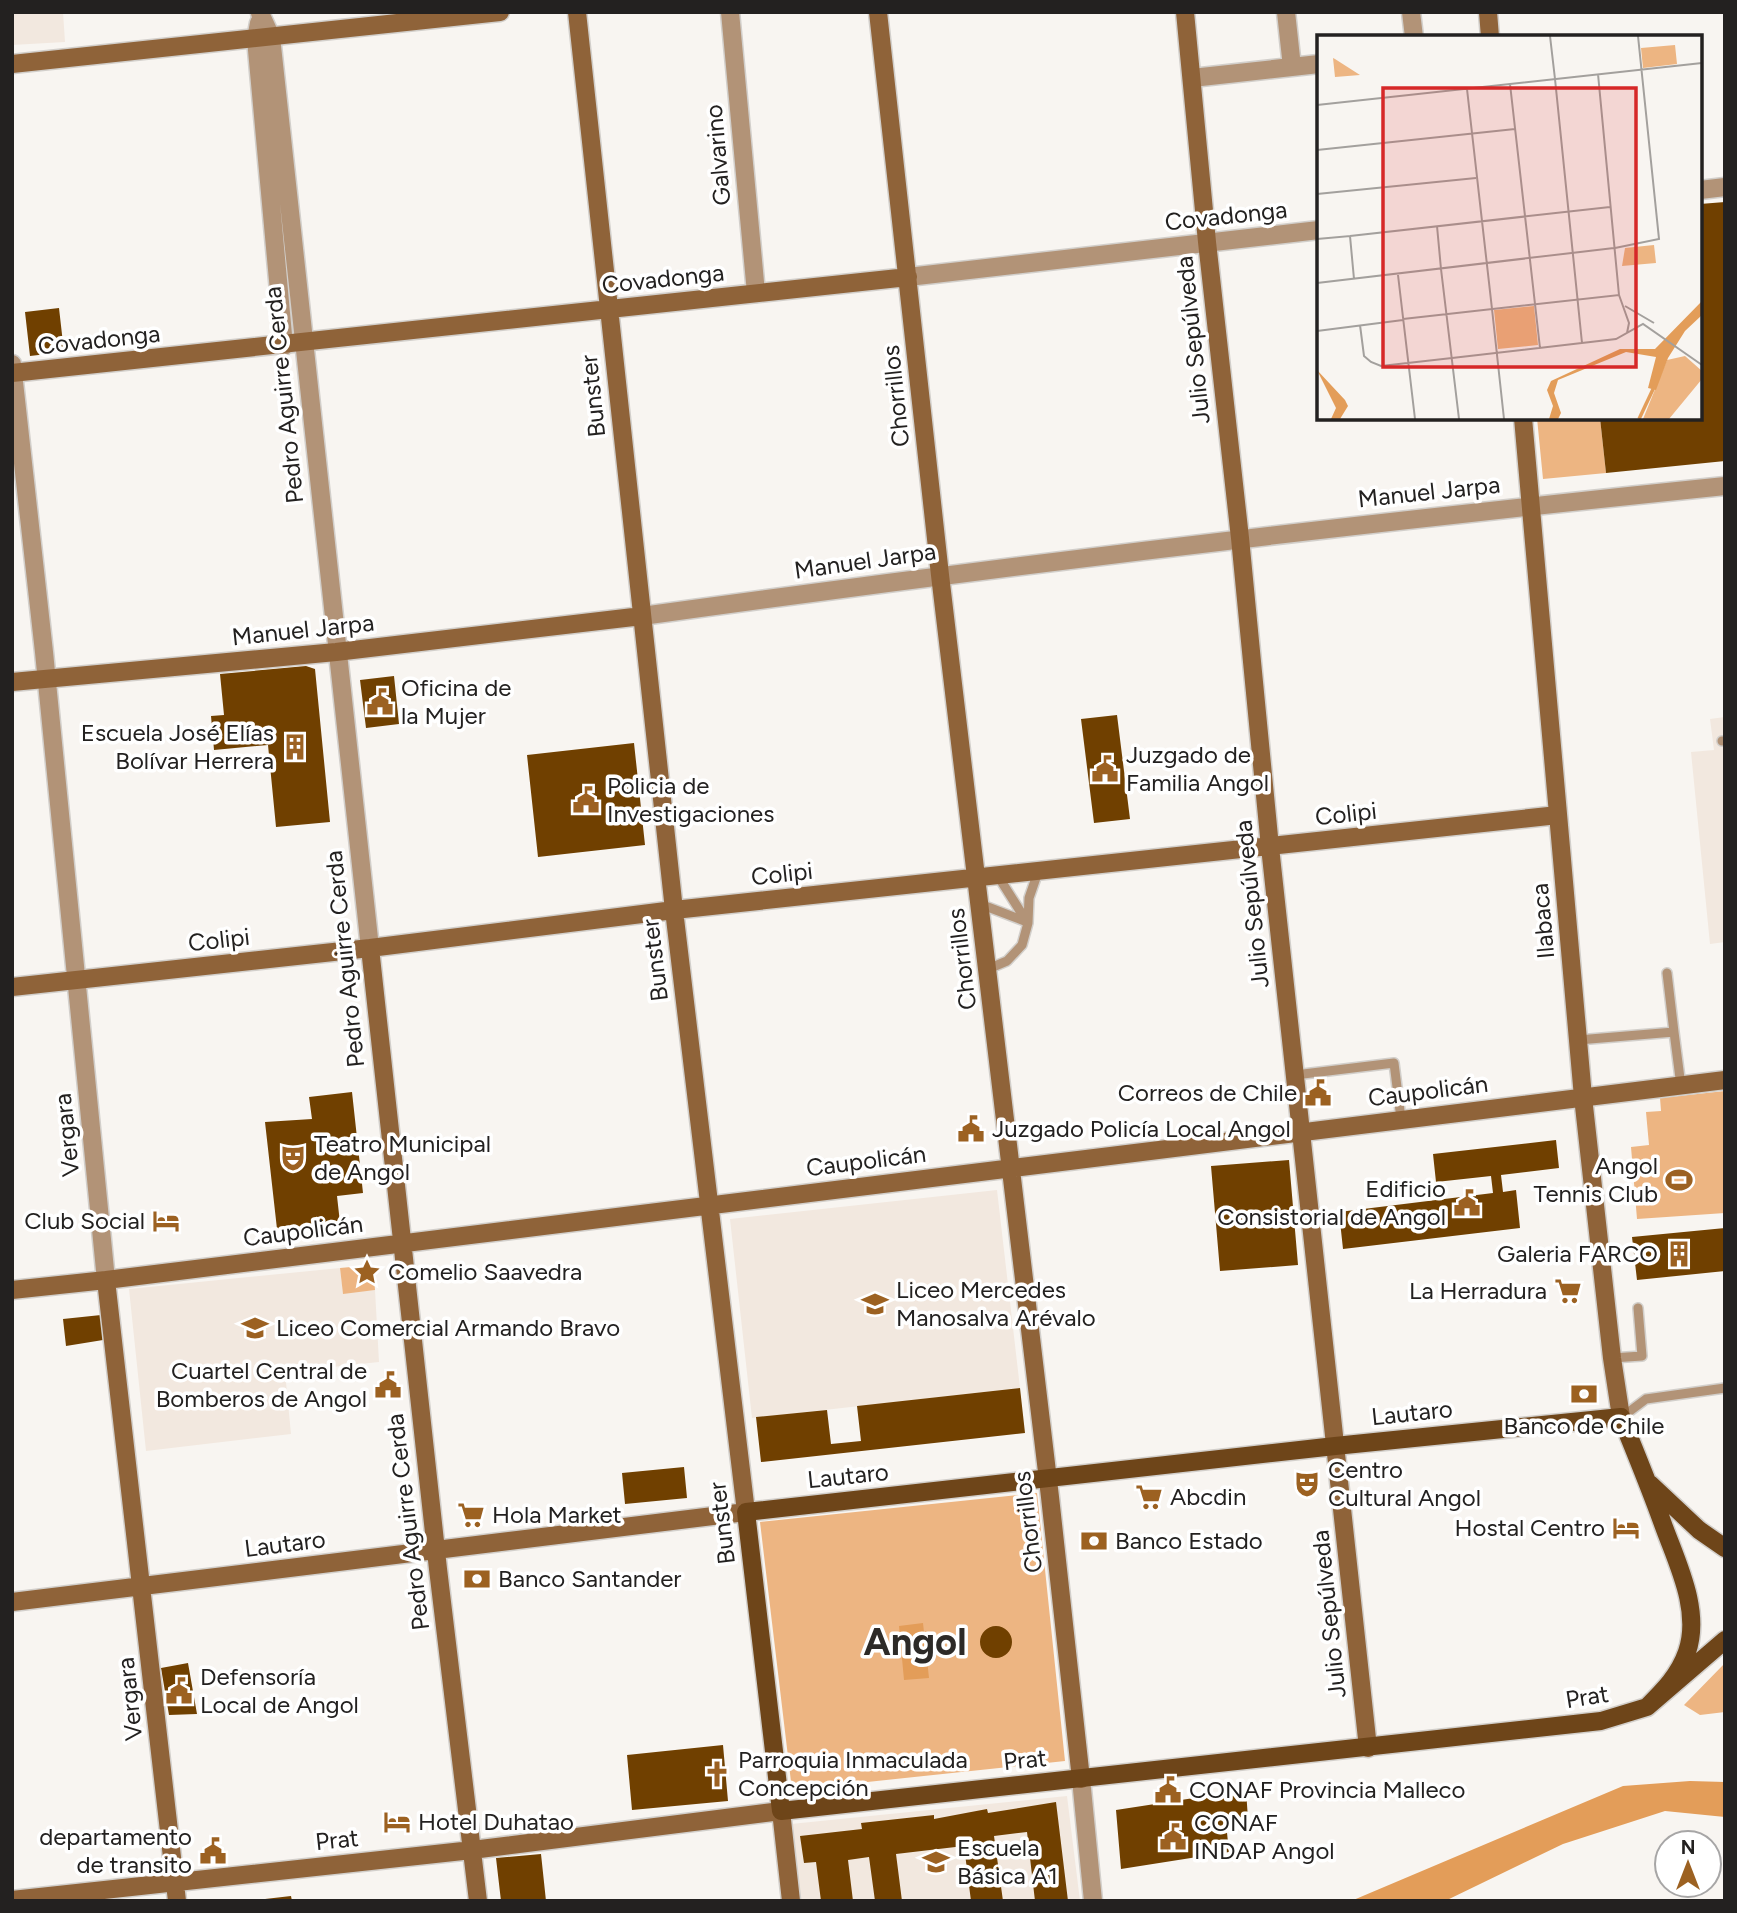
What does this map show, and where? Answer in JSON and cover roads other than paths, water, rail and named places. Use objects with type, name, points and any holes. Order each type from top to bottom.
[{"type":"main road","name":"Lautaro","points":[[746,1512],[1335,1446],[1621,1418]]},
{"type":"main road","points":[[1621,1418],[1679,1567],[1691,1612],[1685,1657],[1674,1680],[1647,1707]]},
{"type":"main road","points":[[1648,1482],[1699,1530],[1725,1548]]},
{"type":"main road","name":"Bunster","points":[[746,1512],[781,1811]]},
{"type":"main road","name":"Prat","points":[[781,1811],[1601,1721],[1647,1707],[1725,1640]]},
{"type":"street","points":[[12,64],[500,12]]},
{"type":"street","name":"Bunster","points":[[577,12],[674,910],[746,1512]]},
{"type":"street","name":"Galvarino","points":[[730,12],[755,293]]},
{"type":"street","name":"Chorrillos","points":[[878,12],[940,575],[1048,1478],[1093,1901]]},
{"type":"street","name":"Julio Sepúlveda","points":[[1185,12],[1270,847],[1368,1748]]},
{"type":"street","points":[[1286,12],[1292,67]]},
{"type":"street","points":[[1411,12],[1414,35]]},
{"type":"street","points":[[1488,12],[1490,35]]},
{"type":"street","name":"Pedro Aguirre Cerda","points":[[260,13],[303,343],[401,1244],[478,1901]]},
{"type":"street","name":"Pedro Aguirre Cerda","points":[[264,38],[284,346]]},
{"type":"street","points":[[1192,78],[1317,64]]},
{"type":"street","points":[[1702,190],[1725,187]]},
{"type":"street","name":"Covadonga","points":[[13,370],[284,346],[1317,230]]},
{"type":"street","name":"Vergara","points":[[13,370],[47,679],[106,1280],[176,1892]]},
{"type":"street","name":"Ilabaca","points":[[1523,420],[1583,1097],[1621,1418]]},
{"type":"street","name":"Manuel Jarpa","points":[[12,682],[336,652],[642,617],[940,575],[1240,538],[1725,486]]},
{"type":"street","name":"Colipi","points":[[12,988],[370,948],[674,910],[1558,815]]},
{"type":"street","name":"Caupolicán","points":[[12,1290],[1725,1080]]},
{"type":"street","name":"Lautaro","points":[[12,1602],[746,1512]]},
{"type":"street","name":"Bunster","points":[[781,1811],[791,1901]]},
{"type":"street","name":"Prat","points":[[12,1900],[176,1892],[471,1850],[781,1811]]},
{"type":"lane","points":[[988,969],[998,966],[1015,954],[1027,934],[1029,898],[1038,872]]},
{"type":"lane","points":[[998,876],[1028,923]]},
{"type":"lane","points":[[980,904],[1028,923]]},
{"type":"lane","points":[[1667,973],[1681,1086]]},
{"type":"lane","points":[[1578,1040],[1674,1032]]},
{"type":"lane","points":[[1295,1075],[1394,1063],[1401,1119]]},
{"type":"lane","points":[[1612,1358],[1642,1356],[1638,1308]]},
{"type":"lane","points":[[1621,1418],[1646,1399],[1725,1388]]},
{"type":"place","name":"Oficina de la Mujer","points":[[380,702]]},
{"type":"place","name":"Escuela José Elías Bolívar Herrera","points":[[295,747]]},
{"type":"place","name":"Juzgado de Familia Angol","points":[[1105,769]]},
{"type":"place","name":"Policia de Investigaciones","points":[[586,800]]},
{"type":"place","name":"Correos de Chile","points":[[1318,1093]]},
{"type":"place","name":"Juzgado Policía Local Angol","points":[[971,1129]]},
{"type":"place","name":"Teatro Municipal de Angol","points":[[293,1158]]},
{"type":"place","name":"Angol Tennis Club","points":[[1679,1180]]},
{"type":"place","name":"Edificio Consistorial de Angol","points":[[1467,1203]]},
{"type":"place","name":"Club Social","points":[[166,1221]]},
{"type":"place","name":"Galeria FARCO","points":[[1679,1254]]},
{"type":"place","name":"Comelio Saavedra","points":[[367,1272]]},
{"type":"place","name":"La Herradura","points":[[1568,1291]]},
{"type":"place","name":"Liceo Mercedes Manosalva Arévalo","points":[[875,1304]]},
{"type":"place","name":"Liceo Comercial Armando Bravo","points":[[255,1328]]},
{"type":"place","name":"Cuartel Central de Bomberos de Angol","points":[[388,1385]]},
{"type":"place","name":"Banco de Chile","points":[[1584,1394]]},
{"type":"place","name":"Centro Cultural Angol","points":[[1307,1484]]},
{"type":"place","name":"Abcdin","points":[[1149,1497]]},
{"type":"place","name":"Hola Market","points":[[471,1515]]},
{"type":"place","name":"Hostal Centro","points":[[1626,1528]]},
{"type":"place","name":"Banco Estado","points":[[1094,1541]]},
{"type":"place","name":"Banco Santander","points":[[477,1579]]},
{"type":"place","name":"Defensoría Local de Angol","points":[[179,1691]]},
{"type":"place","name":"Parroquia Inmaculada Concepción","points":[[717,1774]]},
{"type":"place","name":"CONAF Provincia Malleco","points":[[1168,1790]]},
{"type":"place","name":"Hotel Duhatao","points":[[397,1822]]},
{"type":"place","name":"CONAF INDAP Angol","points":[[1173,1837]]},
{"type":"place","name":"departamento de transito","points":[[213,1851]]},
{"type":"place","name":"Escuela Básica A1","points":[[936,1862]]},
{"type":"district","name":"Angol","points":[[915,1642]]}]
